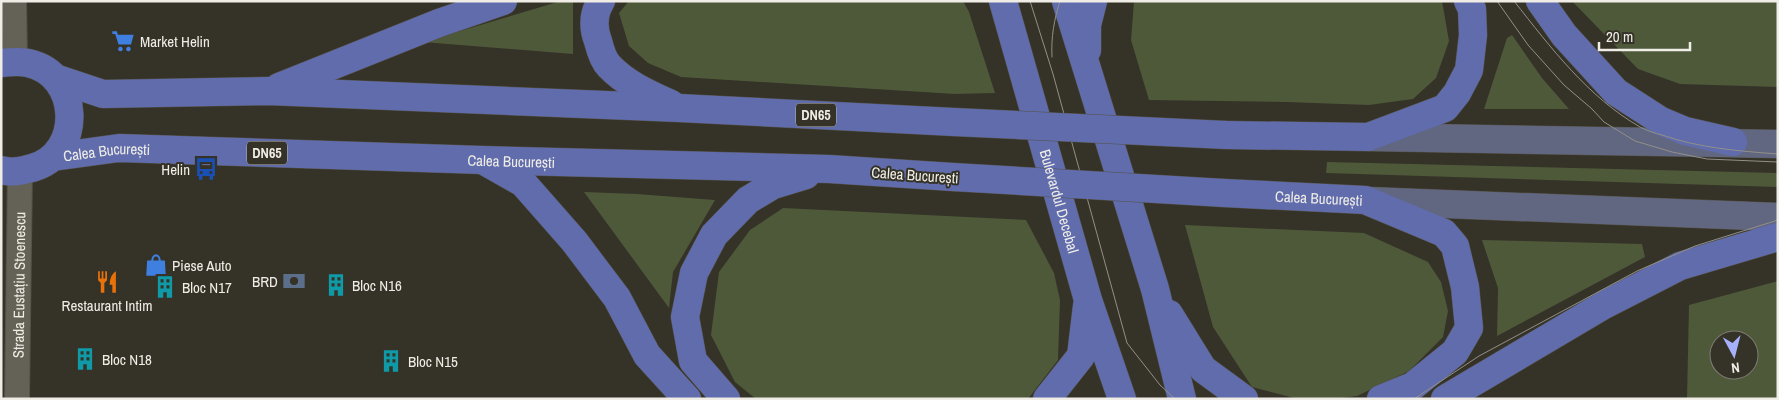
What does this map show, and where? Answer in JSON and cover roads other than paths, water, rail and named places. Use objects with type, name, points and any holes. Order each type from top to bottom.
[{"type":"main road","points":[[268,91],[439,23],[503,1]]},
{"type":"main road","points":[[601,1],[598,6],[593,29],[608,65],[640,90],[679,108]]},
{"type":"main road","name":"Bulevardul Decebal","points":[[1003,1],[1088,300],[1122,399]]},
{"type":"main road","points":[[1066,1],[1087,64],[1154,289],[1182,399]]},
{"type":"main road","points":[[1087,64],[1087,25],[1093,1]]},
{"type":"main road","points":[[1368,137],[1445,108],[1451,100],[1469,70],[1473,35],[1472,9],[1468,1]]},
{"type":"main road","points":[[1540,1],[1564,35],[1616,92],[1661,121],[1685,131],[1733,142]]},
{"type":"main road","points":[[8,62],[30,63],[44,69],[55,78],[63,88],[68,100],[70,124],[61,148],[53,157],[38,167],[11,170]]},
{"type":"main road","name":"DN65","points":[[55,78],[103,94],[268,91],[679,108],[1226,135],[1368,137]]},
{"type":"main road","points":[[1368,137],[1778,144]]},
{"type":"main road","name":"Calea București","points":[[53,157],[119,148],[829,169],[1224,193],[1778,217]]},
{"type":"main road","points":[[482,160],[523,183],[574,241],[616,298],[647,355],[687,399]]},
{"type":"main road","points":[[726,399],[694,361],[685,317],[694,273],[714,234],[748,200],[773,185],[829,169]]},
{"type":"main road","points":[[1365,200],[1444,233],[1455,246],[1466,287],[1469,328],[1455,352],[1413,386],[1381,399]]},
{"type":"main road","points":[[1445,399],[1604,305],[1680,266],[1778,236]]},
{"type":"main road","points":[[1154,289],[1203,369],[1244,399]]},
{"type":"main road","points":[[1047,399],[1081,356],[1088,300]]},
{"type":"street","points":[[8,62],[14,1]]},
{"type":"street","name":"Strada Eustațiu Stoenescu","points":[[11,170],[17,399]]},
{"type":"tram line","points":[[1030,1],[1053,74],[1127,343],[1160,385],[1175,399]]},
{"type":"tram line","points":[[1052,57],[1053,29],[1060,1]]},
{"type":"tram line","points":[[1497,1],[1528,45],[1564,85],[1604,122],[1635,141],[1672,152],[1707,159],[1778,162]]},
{"type":"tram line","points":[[1514,1],[1571,70],[1604,101],[1640,127],[1651,132],[1704,146],[1778,154]]},
{"type":"tram line","points":[[1414,399],[1479,356],[1637,271],[1695,246],[1778,220]]},
{"type":"place","name":"Market Helin","points":[[123,41]]},
{"type":"place","name":"Helin","points":[[206,169]]},
{"type":"place","name":"Piese Auto","points":[[156,265]]},
{"type":"place","name":"BRD","points":[[294,281]]},
{"type":"place","name":"Restaurant Intim","points":[[107,282]]},
{"type":"place","name":"Bloc N16","points":[[336,285]]},
{"type":"place","name":"Bloc N17","points":[[165,287]]},
{"type":"place","name":"Bloc N18","points":[[85,359]]},
{"type":"place","name":"Bloc N15","points":[[391,361]]}]
